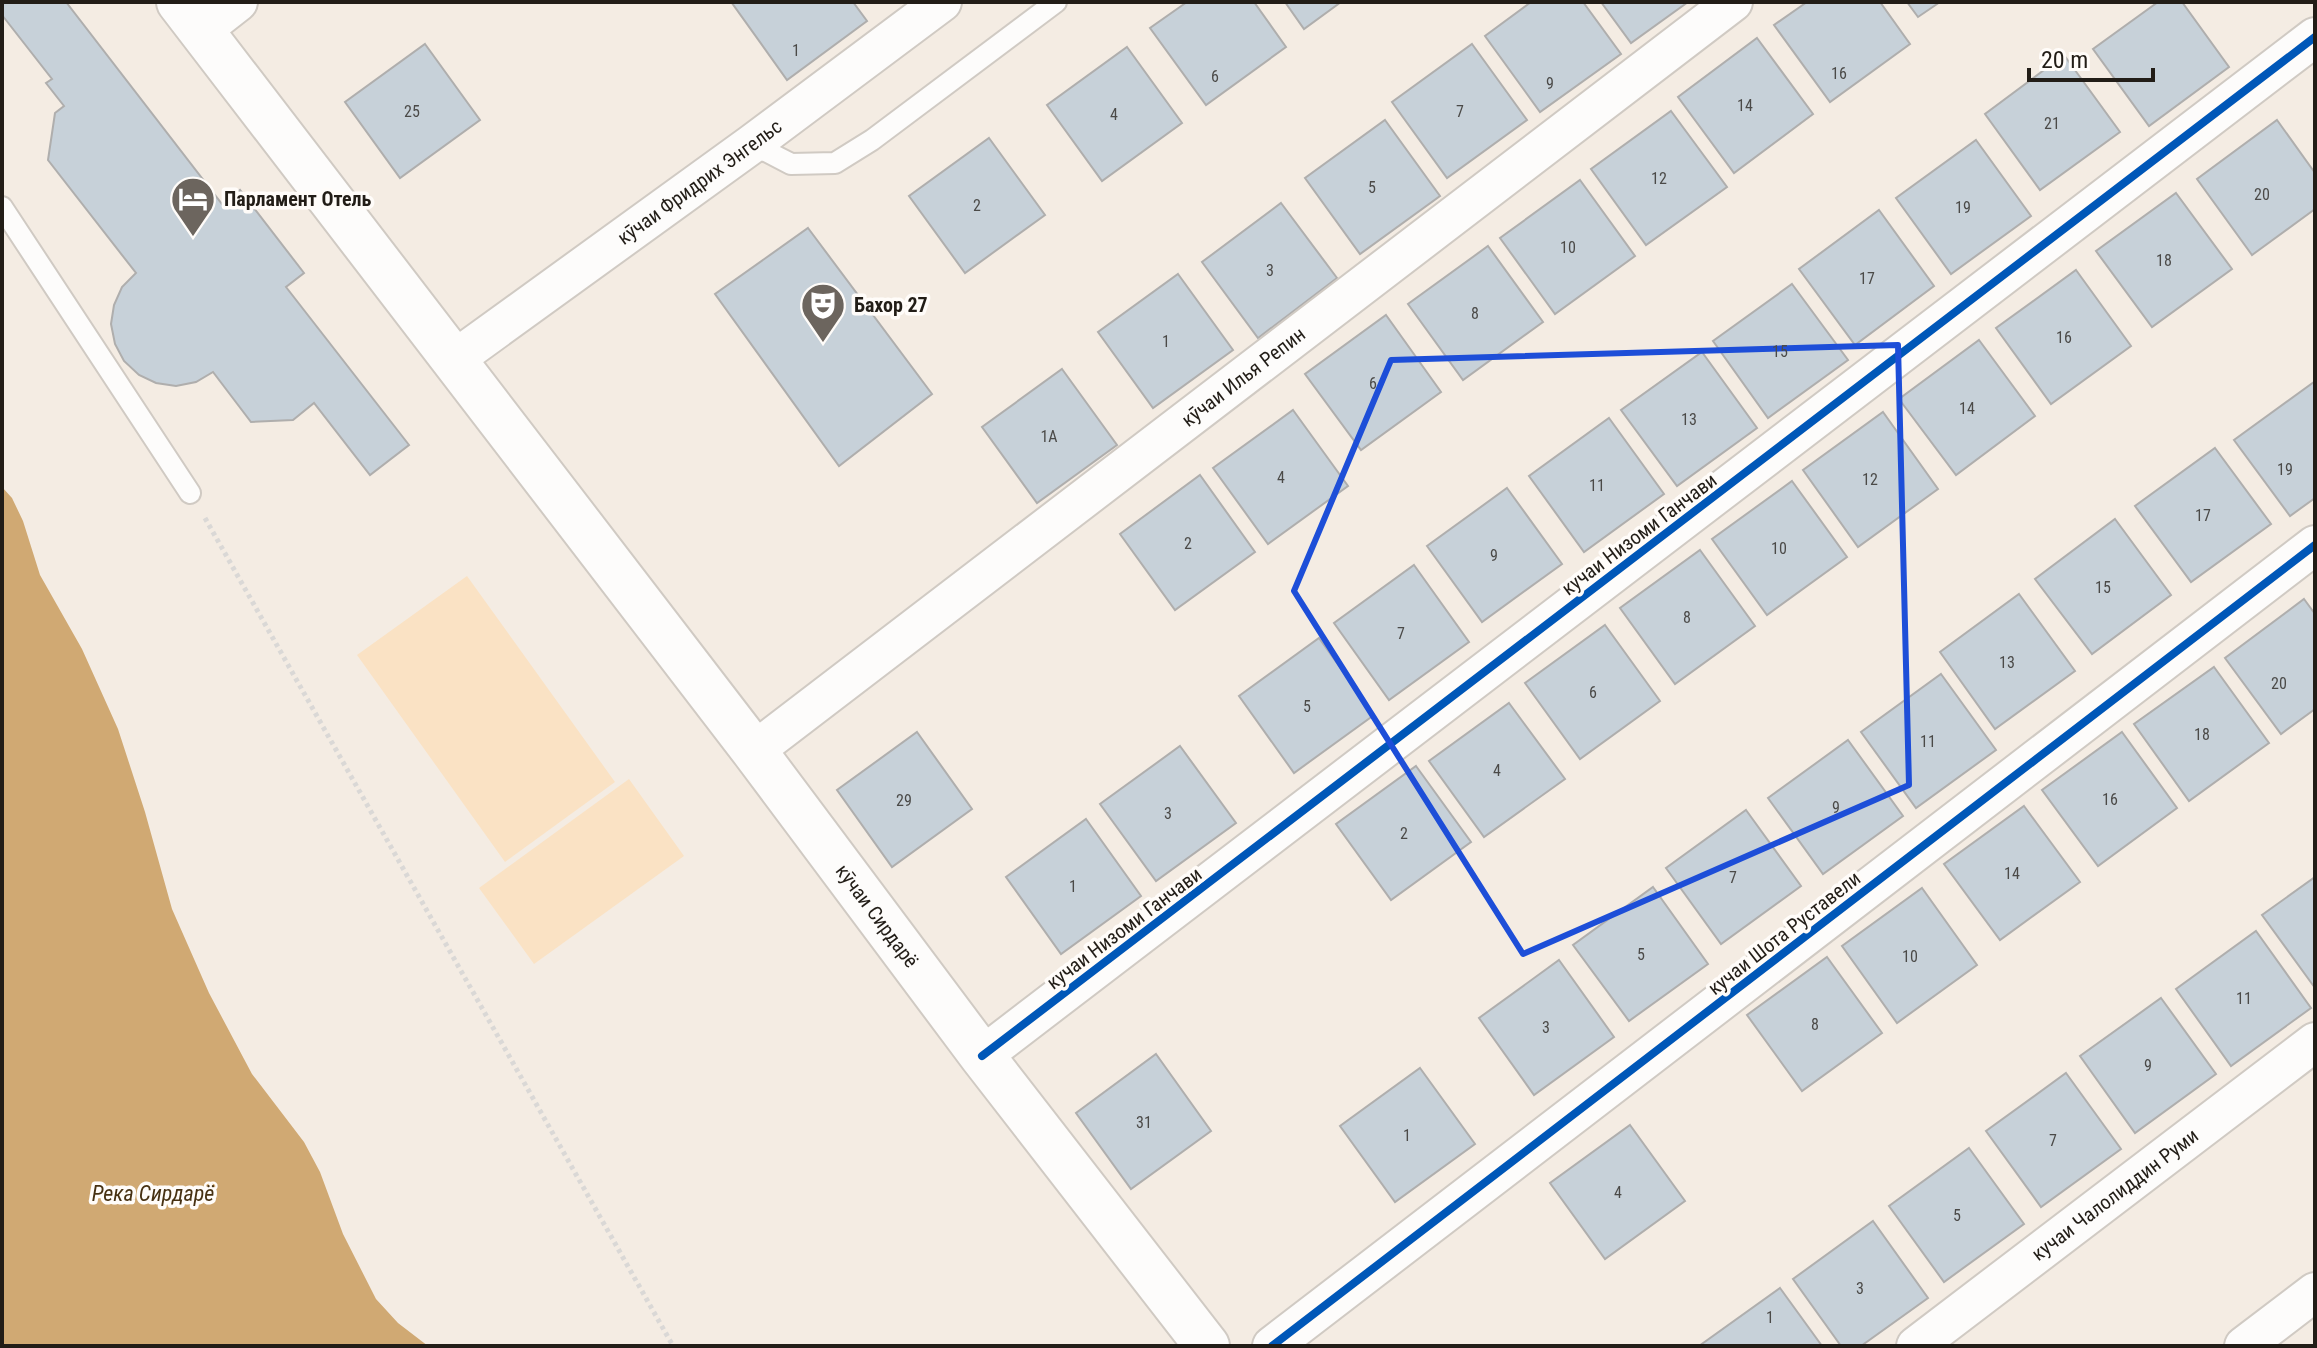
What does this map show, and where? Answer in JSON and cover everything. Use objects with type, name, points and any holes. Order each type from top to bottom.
[{"type":"main road","name":"кӯчаи Сирдарё","points":[[190,16],[754,751],[982,1056],[1207,1346]]},
{"type":"street","points":[[190,16],[238,2]]},
{"type":"street","name":"кӯчаи Фридрих Энгельс","points":[[455,359],[942,2]]},
{"type":"street","name":"кӯчаи Илья Репин","points":[[754,751],[1733,2]]},
{"type":"street","name":"кучаи Низоми Ганчави","points":[[982,1056],[2315,37]]},
{"type":"street","name":"кучаи Шота Руставели","points":[[1272,1346],[2315,545]]},
{"type":"street","name":"кучаи Чалолиддин Руми","points":[[1916,1346],[2315,1042]]},
{"type":"street","points":[[2244,1346],[2315,1292]]},
{"type":"lane","points":[[752,144],[791,164],[835,163],[872,140],[1056,2]]},
{"type":"lane","points":[[2,207],[190,493]]},
{"type":"path","points":[[190,493],[673,1346]]},
{"type":"highlighted area","points":[[1898,345],[1909,785],[1523,954],[1294,591],[1391,360]]},
{"type":"shaded area","points":[[467,576],[615,782],[505,862],[357,655]]},
{"type":"shaded area","points":[[629,779],[684,856],[534,964],[479,888]]},
{"type":"water","name":"Река Сирдарё","points":[[2,487],[12,498],[23,521],[40,575],[82,649],[118,729],[172,909],[209,993],[252,1074],[304,1142],[320,1172],[343,1234],[376,1299],[398,1323],[428,1346],[2,1346]]},
{"type":"building","name":"Парламент Отель","points":[[5,2],[66,2],[222,204],[240,190],[304,273],[286,287],[409,445],[370,475],[314,403],[293,420],[251,422],[213,372],[196,382],[176,386],[156,383],[139,375],[124,361],[115,344],[111,324],[114,305],[122,287],[136,273],[48,160],[55,113],[64,106],[46,83],[52,79],[2,15]]},
{"type":"building","points":[[734,2],[853,2],[867,21],[787,80]]},
{"type":"building","points":[[1187,2],[1254,2],[1286,47],[1206,105],[1150,28]]},
{"type":"building","points":[[1285,2],[1341,2],[1304,29]]},
{"type":"building","points":[[1531,2],[1583,2],[1621,54],[1540,112],[1485,36]]},
{"type":"building","points":[[1601,2],[1688,2],[1631,43]]},
{"type":"building","points":[[1807,2],[1880,2],[1910,44],[1830,102],[1774,25]]},
{"type":"building","points":[[1907,2],[1940,2],[1918,17]]},
{"type":"building","points":[[2158,2],[2182,2],[2229,67],[2149,126],[2093,49]]},
{"type":"building","points":[[1757,38],[1813,114],[1734,173],[1678,97]]},
{"type":"building","points":[[425,44],[480,120],[400,178],[345,102]]},
{"type":"building","points":[[1472,44],[1527,120],[1447,178],[1392,102]]},
{"type":"building","points":[[1127,47],[1182,123],[1102,181],[1047,105]]},
{"type":"building","points":[[2064,55],[2120,132],[2040,190],[1985,114]]},
{"type":"building","points":[[1671,111],[1727,187],[1646,245],[1591,169]]},
{"type":"building","points":[[1385,120],[1440,196],[1360,254],[1305,178]]},
{"type":"building","points":[[2277,120],[2315,173],[2315,209],[2252,255],[2197,179]]},
{"type":"building","points":[[989,138],[1045,215],[965,273],[909,196]]},
{"type":"building","points":[[1976,140],[2031,216],[1951,274],[1896,198]]},
{"type":"building","points":[[1580,180],[1635,256],[1555,314],[1500,238]]},
{"type":"building","points":[[2176,193],[2232,269],[2152,327],[2096,251]]},
{"type":"building","points":[[1281,203],[1337,278],[1258,338],[1202,262]]},
{"type":"building","points":[[1879,210],[1934,286],[1855,345],[1799,269]]},
{"type":"building","name":"Бахор 27","points":[[808,228],[932,394],[839,466],[715,294]]},
{"type":"building","points":[[1488,246],[1543,322],[1463,380],[1408,304]]},
{"type":"building","points":[[2076,270],[2131,346],[2051,404],[1996,328]]},
{"type":"building","points":[[1178,274],[1233,350],[1153,408],[1098,332]]},
{"type":"building","points":[[1792,284],[1848,360],[1768,418],[1713,341]]},
{"type":"building","points":[[1386,315],[1441,392],[1361,450],[1305,374]]},
{"type":"building","points":[[1979,340],[2035,416],[1956,475],[1899,399]]},
{"type":"building","points":[[1702,352],[1757,428],[1677,486],[1621,410]]},
{"type":"building","points":[[1062,369],[1117,445],[1037,503],[982,427]]},
{"type":"building","points":[[2314,382],[2315,498],[2290,516],[2234,440]]},
{"type":"building","points":[[1293,410],[1348,486],[1268,544],[1213,468]]},
{"type":"building","points":[[1883,412],[1938,489],[1858,547],[1803,470]]},
{"type":"building","points":[[1609,418],[1664,494],[1584,552],[1529,476]]},
{"type":"building","points":[[2215,448],[2271,524],[2191,582],[2135,506]]},
{"type":"building","points":[[1200,475],[1255,552],[1175,610],[1120,534]]},
{"type":"building","points":[[1792,481],[1847,557],[1767,615],[1712,539]]},
{"type":"building","points":[[1507,488],[1562,564],[1482,622],[1427,546]]},
{"type":"building","points":[[2115,519],[2171,595],[2092,654],[2035,579]]},
{"type":"building","points":[[1700,550],[1755,626],[1675,684],[1620,608]]},
{"type":"building","points":[[1414,565],[1469,642],[1389,700],[1334,623]]},
{"type":"building","points":[[2019,594],[2075,671],[1995,729],[1940,652]]},
{"type":"building","points":[[2304,599],[2315,614],[2315,709],[2281,734],[2225,658]]},
{"type":"building","points":[[1605,625],[1660,701],[1580,759],[1525,683]]},
{"type":"building","points":[[1319,638],[1374,715],[1294,773],[1239,696]]},
{"type":"building","points":[[2214,667],[2269,743],[2189,801],[2134,724]]},
{"type":"building","points":[[1941,674],[1996,750],[1916,808],[1861,732]]},
{"type":"building","points":[[1509,703],[1565,779],[1484,837],[1429,761]]},
{"type":"building","points":[[917,732],[972,809],[892,867],[837,790]]},
{"type":"building","points":[[2122,732],[2177,808],[2098,866],[2042,790]]},
{"type":"building","points":[[1848,740],[1903,816],[1823,874],[1768,798]]},
{"type":"building","points":[[1180,746],[1236,823],[1156,881],[1100,804]]},
{"type":"building","points":[[1416,766],[1471,842],[1391,900],[1336,824]]},
{"type":"building","points":[[2024,806],[2080,882],[2000,940],[1944,864]]},
{"type":"building","points":[[1746,810],[1801,886],[1721,944],[1666,868]]},
{"type":"building","points":[[1086,819],[1141,896],[1061,954],[1006,877]]},
{"type":"building","points":[[2315,877],[2315,988],[2262,915]]},
{"type":"building","points":[[1653,887],[1708,964],[1629,1021],[1573,945]]},
{"type":"building","points":[[1922,888],[1977,965],[1897,1023],[1842,946]]},
{"type":"building","points":[[2256,931],[2311,1008],[2231,1066],[2176,989]]},
{"type":"building","points":[[1827,957],[1882,1033],[1802,1091],[1747,1015]]},
{"type":"building","points":[[1559,960],[1614,1037],[1534,1095],[1479,1018]]},
{"type":"building","points":[[2161,998],[2216,1074],[2135,1133],[2080,1056]]},
{"type":"building","points":[[1156,1054],[1211,1131],[1131,1189],[1076,1113]]},
{"type":"building","points":[[1420,1068],[1475,1144],[1395,1202],[1340,1126]]},
{"type":"building","points":[[2066,1073],[2121,1149],[2041,1207],[1986,1131]]},
{"type":"building","points":[[1630,1125],[1685,1201],[1605,1259],[1550,1183]]},
{"type":"building","points":[[1969,1148],[2024,1224],[1944,1282],[1889,1206]]},
{"type":"building","points":[[1873,1221],[1928,1298],[1861,1346],[1841,1346],[1793,1279]]},
{"type":"building","points":[[1780,1288],[1822,1346],[1699,1346]]},
{"type":"cycle path","points":[[982,1056],[2315,37]]},
{"type":"cycle path","points":[[1272,1346],[2315,545]]},
{"type":"place","name":"Парламент Отель","points":[[193,238]]},
{"type":"place","name":"Бахор 27","points":[[823,344]]}]
